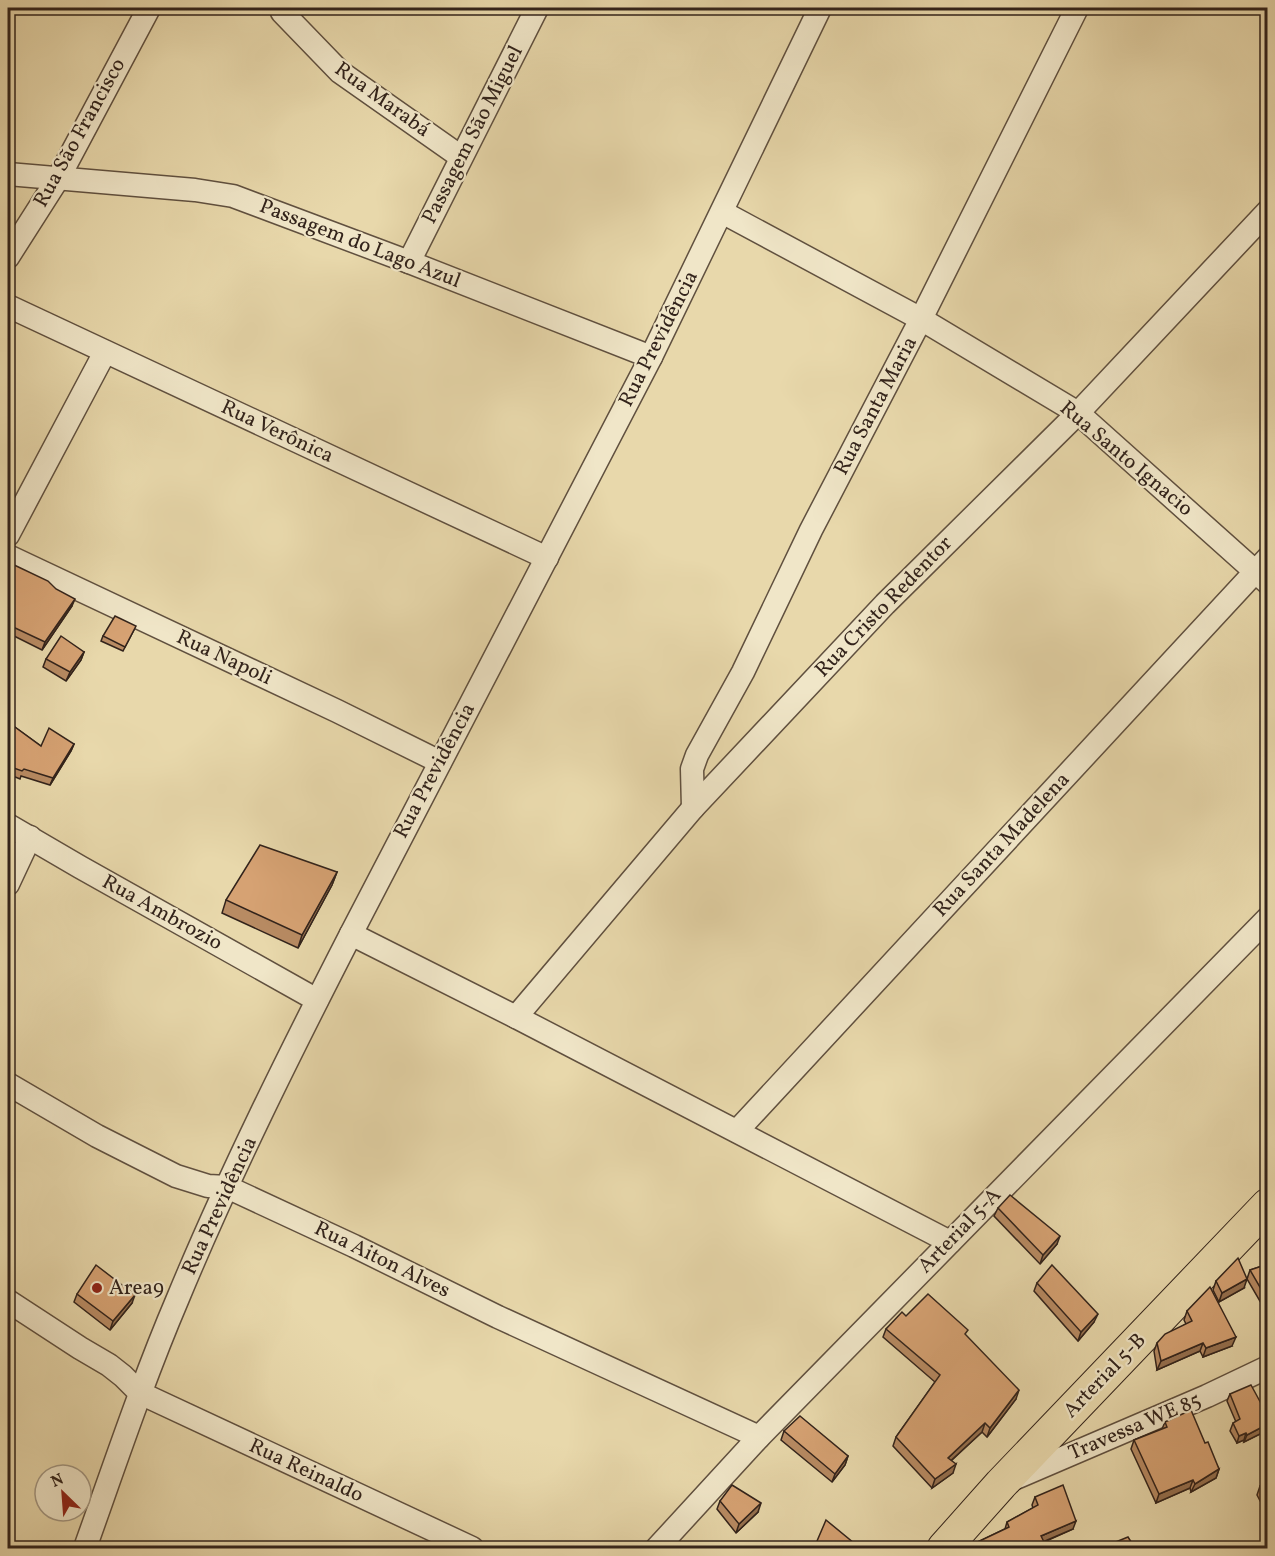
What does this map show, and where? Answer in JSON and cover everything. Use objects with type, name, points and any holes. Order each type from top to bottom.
[{"type":"main road","name":"Arterial 5-B","points":[[944,1548],[1001,1485],[1268,1205]]},
{"type":"street","name":"Rua São Francisco","points":[[8,257],[59,177],[149,8]]},
{"type":"street","name":"Passagem São Miguel","points":[[409,262],[537,8]]},
{"type":"street","name":"Rua Previdência","points":[[85,1548],[140,1393],[178,1297],[227,1187],[317,1000],[651,357],[818,8]]},
{"type":"street","name":"Rua Santa Maria","points":[[693,808],[692,769],[697,755],[743,672],[811,530],[921,319],[1077,8]]},
{"type":"street","name":"Rua Marabá","points":[[282,12],[340,72],[462,157]]},
{"type":"street","name":"Passagem do Lago Azul","points":[[8,174],[195,190],[232,196],[409,262],[651,357]]},
{"type":"street","name":"Rua Cristo Redentor","points":[[516,1017],[693,808],[885,603],[1078,413],[1268,211]]},
{"type":"street","name":"Rua Santo Ignacio","points":[[722,212],[921,319],[1078,413],[1264,571]]},
{"type":"street","name":"Rua Verônica","points":[[8,306],[547,558]]},
{"type":"street","points":[[8,535],[105,352]]},
{"type":"street","name":"Rua Napoli","points":[[8,556],[338,711],[440,762]]},
{"type":"street","name":"Rua Santa Madelena","points":[[737,1131],[1264,571]]},
{"type":"street","name":"Rua Ambrozio","points":[[8,825],[317,1000]]},
{"type":"street","points":[[8,884],[30,837]]},
{"type":"street","name":"Arterial 5-A","points":[[657,1548],[759,1437],[1268,918]]},
{"type":"street","points":[[351,934],[950,1242]]},
{"type":"street","name":"Rua Aiton Alves","points":[[8,1084],[97,1136],[176,1176],[208,1186],[227,1187],[498,1317],[759,1437]]},
{"type":"street","name":"Rua Reinaldo","points":[[8,1300],[109,1365],[140,1393],[472,1548]]},
{"type":"street","name":"Travessa WE 85","points":[[1001,1485],[1207,1396],[1268,1367]]},
{"type":"building","points":[[10,563],[48,581],[56,589],[75,599],[45,642],[11,626],[8,632],[8,569]]},
{"type":"building","points":[[115,616],[136,626],[125,647],[103,636]]},
{"type":"building","points":[[61,636],[84,652],[70,672],[46,659]]},
{"type":"building","points":[[8,722],[41,746],[49,728],[74,744],[53,778],[8,766]]},
{"type":"building","points":[[260,845],[337,872],[302,935],[226,900]]},
{"type":"building","points":[[1010,1195],[1060,1236],[1043,1255],[998,1208]]},
{"type":"building","points":[[1238,1258],[1247,1279],[1222,1293],[1216,1281]]},
{"type":"building","points":[[1268,1264],[1268,1301],[1250,1270]]},
{"type":"building","name":"Area9","points":[[96,1265],[135,1295],[113,1321],[77,1294]]},
{"type":"building","points":[[1052,1265],[1098,1314],[1081,1332],[1037,1283]]},
{"type":"building","points":[[1210,1287],[1236,1337],[1206,1348],[1203,1343],[1161,1361],[1157,1343],[1165,1334],[1192,1321],[1187,1311]]},
{"type":"building","points":[[928,1294],[968,1330],[965,1334],[1019,1390],[990,1428],[985,1423],[948,1458],[956,1464],[935,1479],[896,1437],[940,1375],[886,1329],[902,1312],[906,1316]]},
{"type":"building","points":[[1251,1385],[1263,1407],[1268,1404],[1268,1424],[1247,1435],[1246,1433],[1239,1436],[1233,1423],[1240,1419],[1230,1394]]},
{"type":"building","points":[[1191,1410],[1219,1469],[1195,1484],[1193,1480],[1159,1494],[1134,1440],[1167,1427],[1165,1422]]},
{"type":"building","points":[[800,1416],[848,1456],[835,1474],[784,1431]]},
{"type":"building","points":[[1268,1475],[1268,1501],[1260,1486]]},
{"type":"building","points":[[732,1485],[761,1503],[739,1524],[720,1501]]},
{"type":"building","points":[[1063,1485],[1076,1521],[1041,1536],[1047,1548],[970,1548],[969,1546],[1009,1527],[1007,1522],[1038,1505],[1035,1497]]},
{"type":"building","points":[[826,1520],[860,1548],[814,1548]]},
{"type":"building","points":[[1128,1537],[1135,1548],[1101,1548]]},
{"type":"place","name":"Area9","points":[[97,1288]]}]
